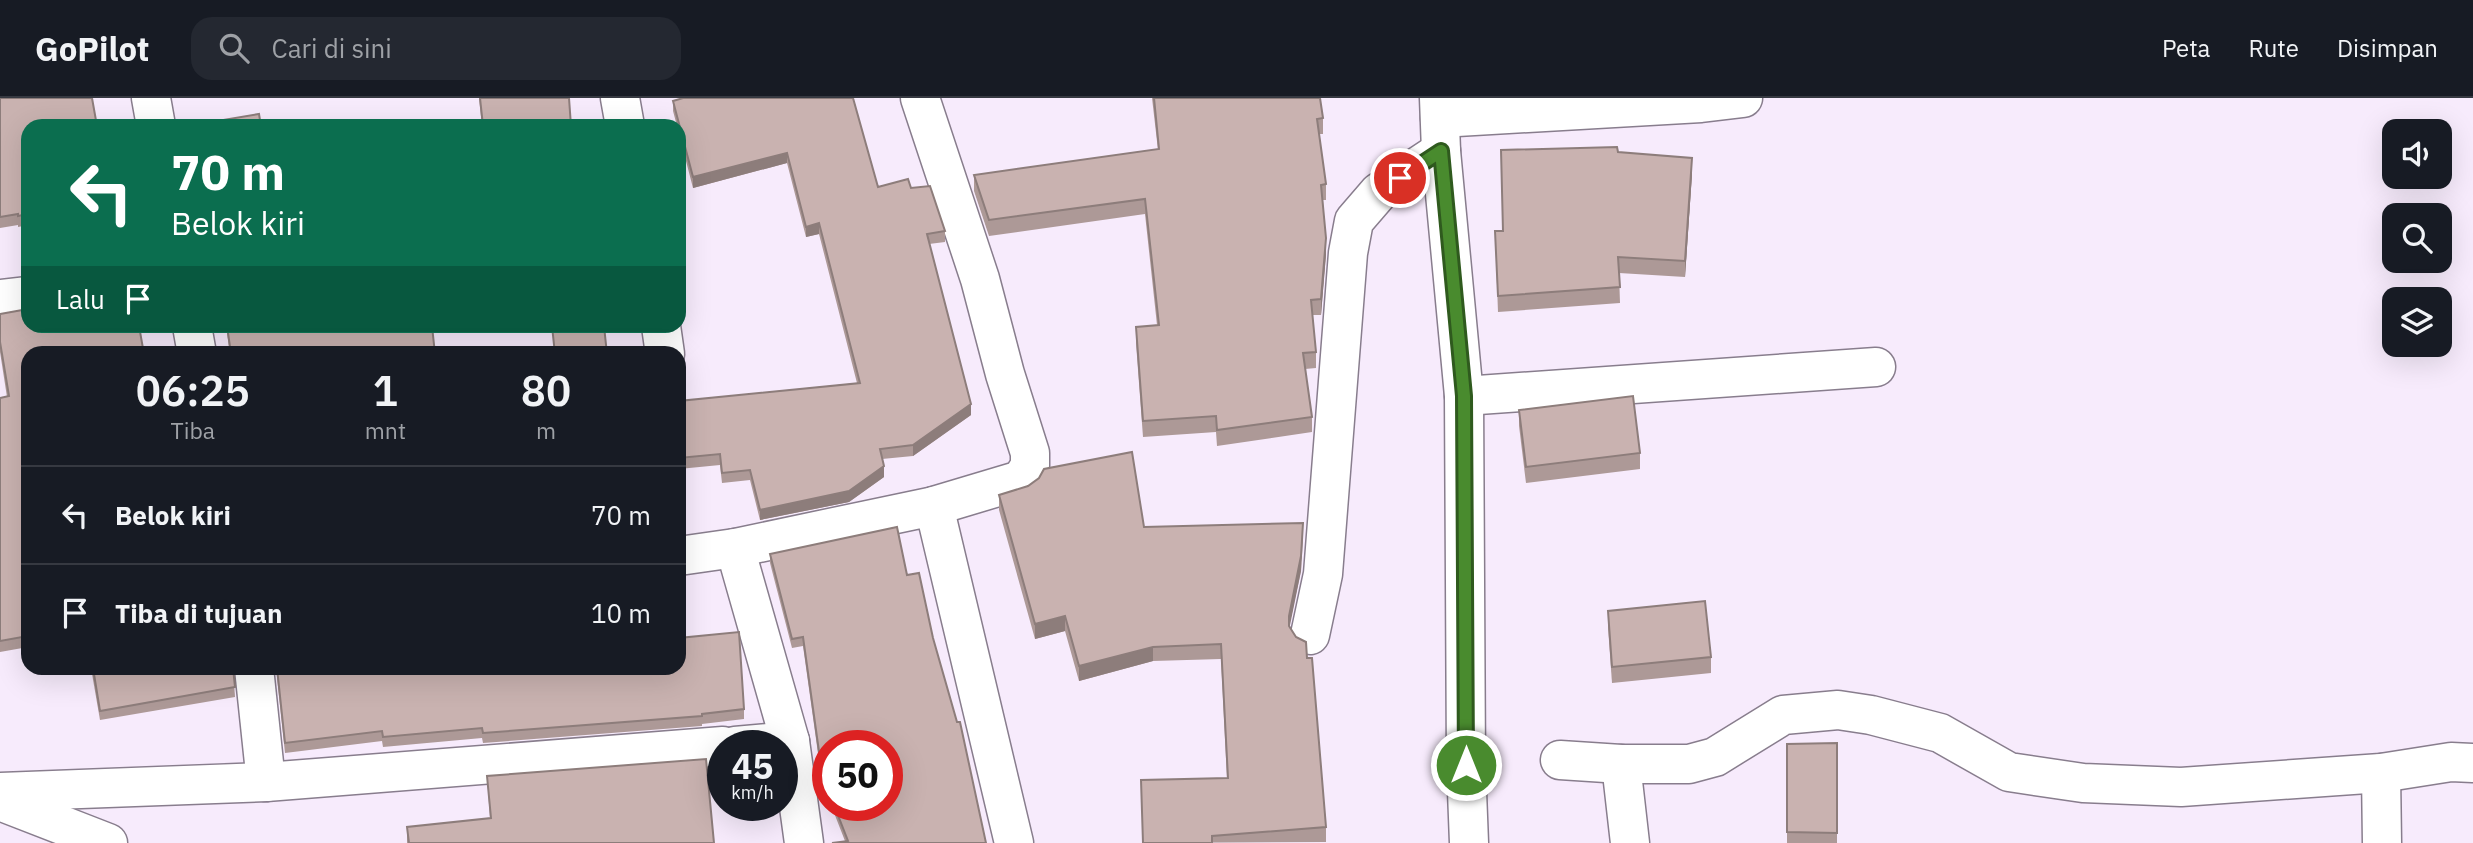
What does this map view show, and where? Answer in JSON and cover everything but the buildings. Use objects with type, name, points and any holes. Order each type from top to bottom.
[{"type":"street","points":[[151,98],[155,119]]},
{"type":"street","points":[[620,98],[624,119]]},
{"type":"street","points":[[686,555],[735,548],[934,506],[1021,480],[1030,466],[1030,453],[1005,374],[980,279],[920,98]]},
{"type":"street","points":[[1310,635],[1323,574],[1348,253],[1354,220],[1440,122],[1743,98]]},
{"type":"street","points":[[1440,122],[1464,396],[1469,843]]},
{"type":"street","points":[[0,299],[21,297]]},
{"type":"street","points":[[1464,396],[1876,367]]},
{"type":"street","points":[[934,506],[1014,843]]},
{"type":"street","points":[[735,548],[787,730]]},
{"type":"street","points":[[255,675],[266,782]]},
{"type":"street","points":[[1560,760],[1621,764],[1689,764],[1716,757],[1783,715],[1838,710],[1871,715],[1940,733],[2009,772],[2083,783],[2181,787],[2381,774],[2451,762],[2473,763]]},
{"type":"street","points":[[0,792],[266,782],[707,747]]},
{"type":"street","points":[[1621,764],[1630,843]]},
{"type":"street","points":[[2381,774],[2382,843]]},
{"type":"street","points":[[798,799],[804,843]]},
{"type":"street","points":[[0,801],[108,843]]},
{"type":"route","points":[[1400,178],[1441,151],[1464,396],[1466,765]]}]
